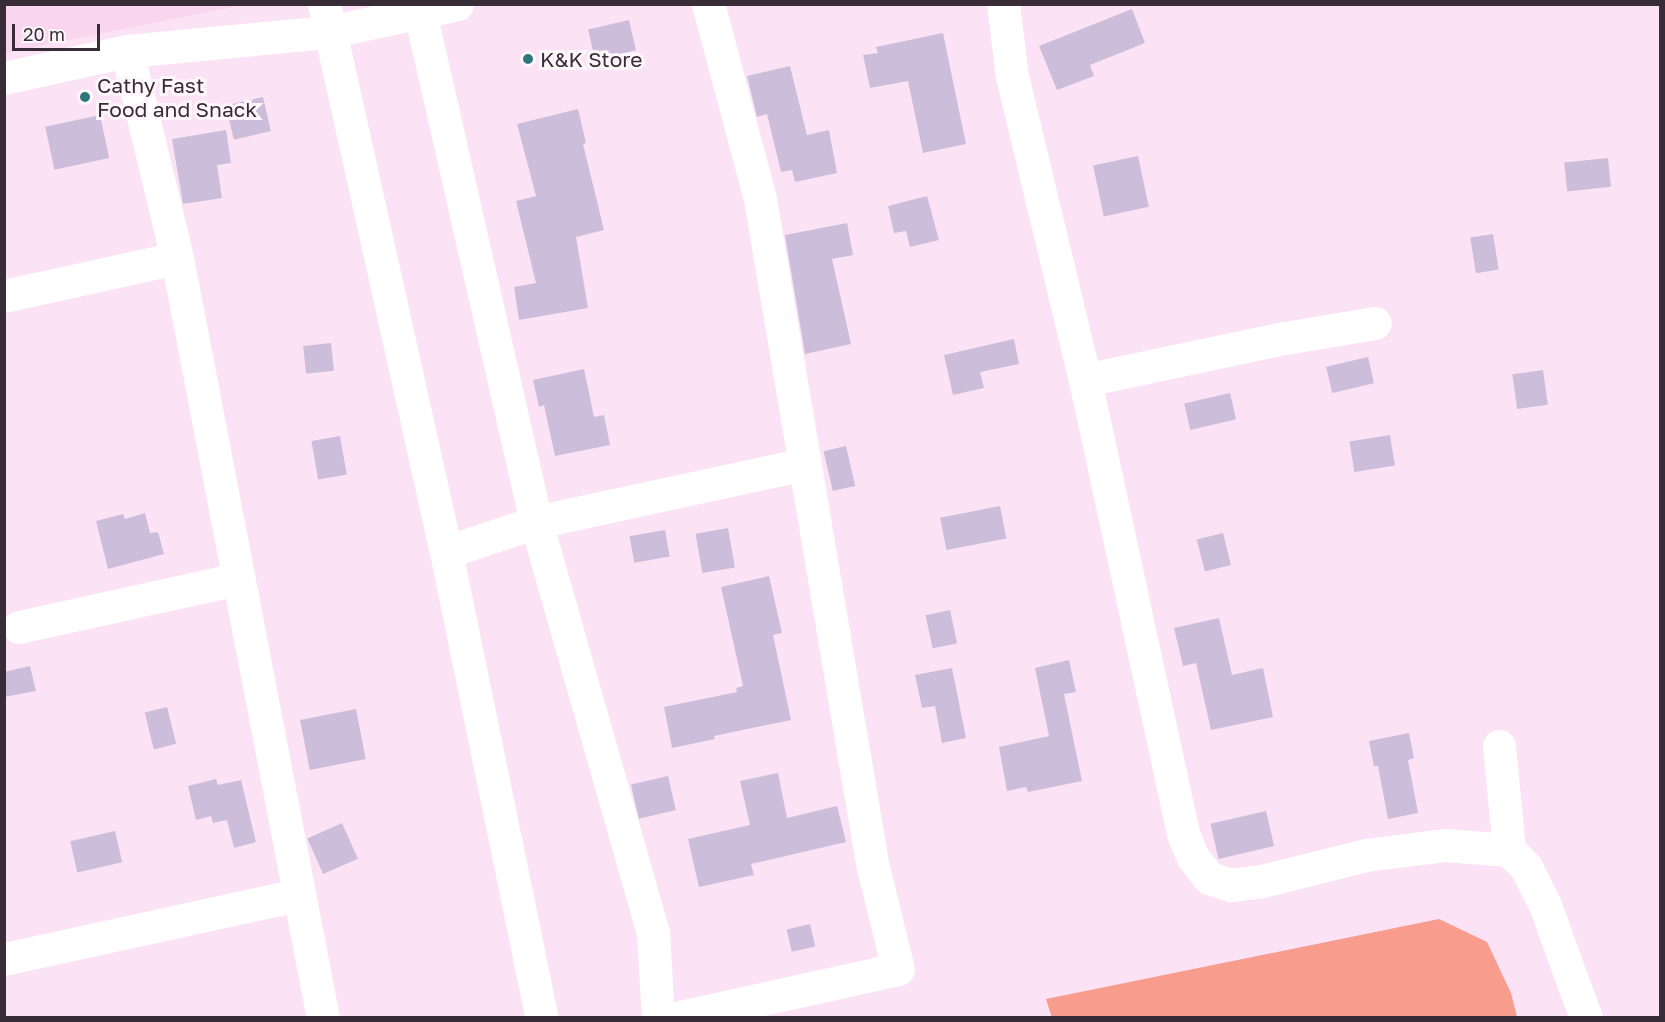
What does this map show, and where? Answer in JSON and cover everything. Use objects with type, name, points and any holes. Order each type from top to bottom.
[{"type":"street","points":[[4,78],[127,51],[326,18],[420,12],[458,4]]},
{"type":"street","points":[[675,1017],[898,969],[872,862],[760,199],[708,4]]},
{"type":"street","points":[[1003,4],[1012,76],[1085,380],[1183,834],[1193,857],[1209,878],[1230,885],[1262,881],[1366,855],[1446,845],[1509,850]]},
{"type":"street","points":[[420,12],[536,522],[653,932],[658,1017]]},
{"type":"street","points":[[326,18],[446,552],[542,1017]]},
{"type":"street","points":[[127,51],[177,258],[323,1017]]},
{"type":"street","points":[[4,296],[177,258]]},
{"type":"street","points":[[1085,380],[1285,338],[1375,323]]},
{"type":"street","points":[[446,552],[536,522],[804,465]]},
{"type":"street","points":[[19,627],[238,579]]},
{"type":"street","points":[[1499,746],[1509,850],[1526,867],[1545,905],[1586,1017]]},
{"type":"street","points":[[4,959],[298,896]]},
{"type":"shaded area","points":[[5,4],[243,4],[243,5],[5,53]]},
{"type":"shaded area","points":[[1439,919],[1487,942],[1511,993],[1517,1017],[1052,1018],[1046,999]]},
{"type":"building","points":[[1132,9],[1145,43],[1090,65],[1094,76],[1057,90],[1039,46]]},
{"type":"building","points":[[629,20],[636,50],[595,60],[588,29]]},
{"type":"building","points":[[943,33],[966,144],[923,153],[908,81],[870,88],[863,55],[878,53],[876,47]]},
{"type":"building","points":[[790,66],[807,135],[829,130],[837,173],[795,182],[792,170],[781,172],[767,114],[757,117],[747,76]]},
{"type":"building","points":[[263,97],[271,131],[234,140],[226,106]]},
{"type":"building","points":[[578,109],[586,143],[583,144],[604,230],[576,237],[588,308],[519,320],[514,287],[536,283],[516,201],[536,196],[517,124]]},
{"type":"building","points":[[100,115],[109,158],[54,170],[45,127]]},
{"type":"building","points":[[226,130],[231,163],[217,165],[222,198],[183,204],[172,139]]},
{"type":"building","points":[[1138,156],[1149,207],[1104,216],[1093,166]]},
{"type":"building","points":[[1608,158],[1611,187],[1567,191],[1564,163]]},
{"type":"building","points":[[927,196],[939,240],[910,247],[906,231],[894,233],[888,206]]},
{"type":"building","points":[[847,223],[853,255],[832,259],[851,344],[805,354],[785,235]]},
{"type":"building","points":[[1493,234],[1499,270],[1476,273],[1470,238]]},
{"type":"building","points":[[1014,339],[1019,364],[980,372],[984,388],[953,395],[944,355]]},
{"type":"building","points":[[331,343],[334,371],[306,374],[303,346]]},
{"type":"building","points":[[1368,357],[1374,383],[1332,393],[1326,367]]},
{"type":"building","points":[[584,369],[594,417],[604,415],[610,445],[555,456],[544,405],[539,407],[533,380]]},
{"type":"building","points":[[1543,370],[1548,405],[1517,409],[1512,374]]},
{"type":"building","points":[[1230,393],[1236,419],[1190,430],[1184,404]]},
{"type":"building","points":[[1390,435],[1395,466],[1354,472],[1350,441]]},
{"type":"building","points":[[340,436],[347,474],[318,479],[311,441]]},
{"type":"building","points":[[846,446],[855,486],[833,491],[824,451]]},
{"type":"building","points":[[1000,506],[1006,538],[946,550],[940,518]]},
{"type":"building","points":[[145,513],[150,533],[158,532],[164,554],[108,569],[96,521],[123,514],[125,519]]},
{"type":"building","points":[[728,528],[735,567],[702,573],[696,534]]},
{"type":"building","points":[[665,530],[670,557],[634,563],[630,536]]},
{"type":"building","points":[[1223,533],[1231,565],[1205,572],[1197,540]]},
{"type":"building","points":[[769,576],[782,633],[773,635],[791,720],[714,736],[715,739],[672,748],[664,707],[737,692],[736,688],[743,686],[721,587]]},
{"type":"building","points":[[950,610],[957,643],[933,648],[926,615]]},
{"type":"building","points":[[1219,618],[1232,675],[1263,668],[1273,717],[1211,730],[1196,663],[1183,666],[1174,628]]},
{"type":"building","points":[[1069,660],[1076,692],[1064,694],[1082,781],[1028,792],[1026,787],[1007,791],[999,747],[1049,736],[1035,668]]},
{"type":"building","points":[[30,666],[36,691],[4,697],[4,672]]},
{"type":"building","points":[[952,668],[966,738],[942,743],[935,706],[922,708],[915,675]]},
{"type":"building","points":[[167,707],[176,744],[154,749],[145,713]]},
{"type":"building","points":[[356,709],[366,759],[310,770],[300,720]]},
{"type":"building","points":[[1409,733],[1414,758],[1408,760],[1418,813],[1388,819],[1378,766],[1374,766],[1369,741]]},
{"type":"building","points":[[778,773],[787,818],[837,806],[846,842],[751,864],[754,875],[699,887],[688,839],[750,825],[740,781]]},
{"type":"building","points":[[668,776],[676,810],[639,819],[631,785]]},
{"type":"building","points":[[216,779],[218,785],[241,780],[256,842],[234,848],[227,820],[213,823],[211,816],[196,820],[188,786]]},
{"type":"building","points":[[1266,811],[1274,846],[1219,859],[1210,824]]},
{"type":"building","points":[[342,823],[358,859],[323,874],[307,838]]},
{"type":"building","points":[[115,831],[122,862],[77,873],[70,841]]},
{"type":"building","points":[[810,924],[815,946],[792,952],[787,929]]},
{"type":"place","name":"K&K Store","points":[[528,59]]},
{"type":"place","name":"Cathy Fast Food and Snack","points":[[85,97]]}]
